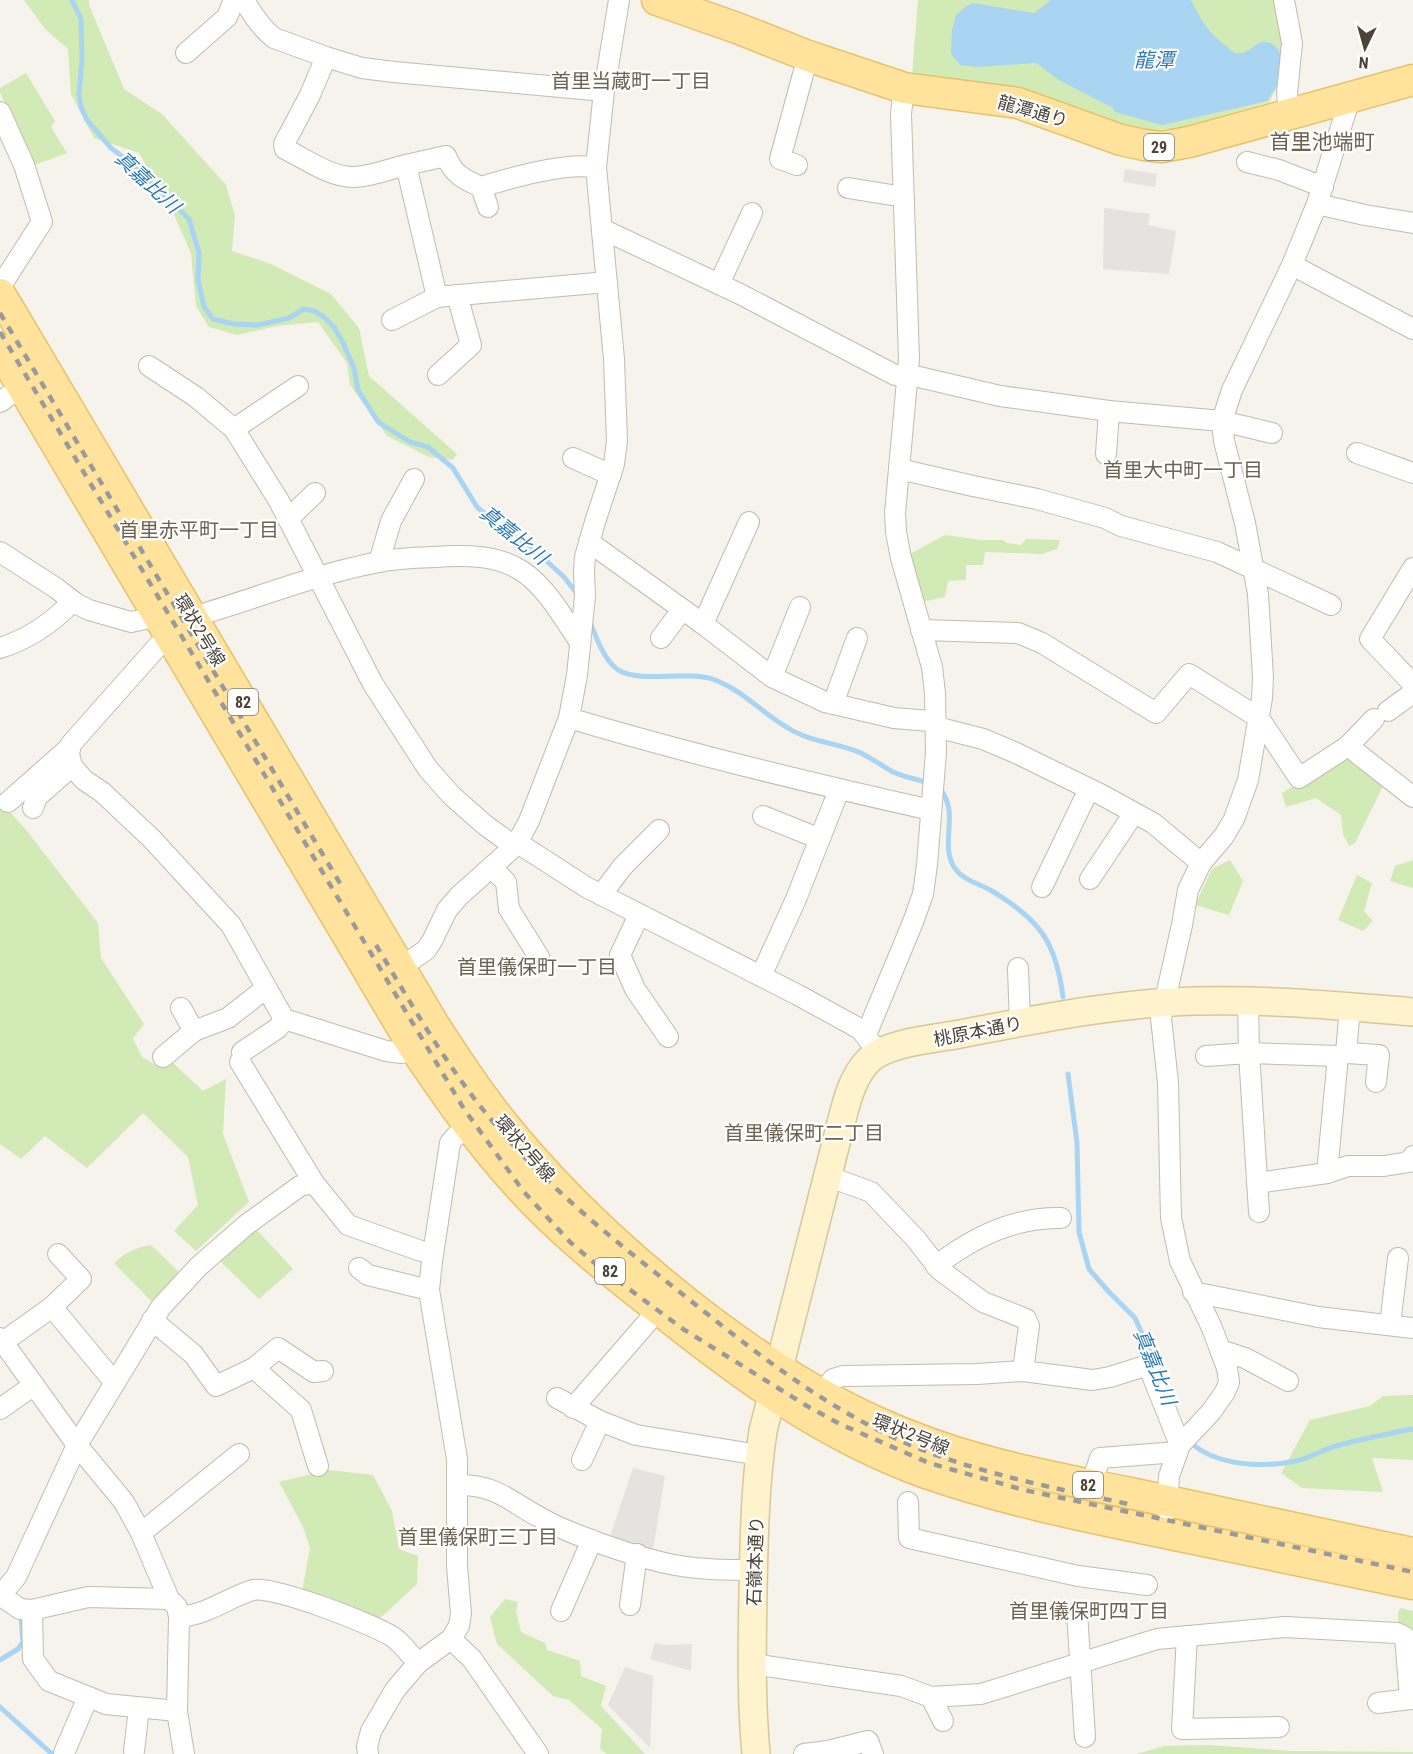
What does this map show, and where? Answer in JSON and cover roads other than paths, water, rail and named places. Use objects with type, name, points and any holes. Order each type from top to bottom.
[{"type":"main road","name":"龍潭通り","points":[[657,0],[738,28],[808,56],[904,88],[1018,103],[1121,140],[1154,147],[1189,142],[1413,80]]},
{"type":"main road","name":"環状2号線","points":[[0,294],[413,1046],[468,1126],[515,1182],[581,1247],[702,1344],[775,1382],[822,1394],[888,1427],[930,1444],[1032,1474],[1413,1553]]},
{"type":"main road","name":"環状2号線","points":[[0,349],[11,394],[156,612],[183,629],[434,1025],[491,1108],[585,1215],[615,1243],[720,1328],[775,1382],[845,1437],[923,1472],[1014,1499],[1413,1584]]},
{"type":"main road","name":"桃原本通り","points":[[872,1044],[915,1043],[1088,1011],[1163,1003],[1248,1000],[1413,1012]]},
{"type":"main road","points":[[775,1382],[827,1176],[853,1086],[865,1065],[872,1044]]},
{"type":"main road","name":"石嶺本通り","points":[[756,1754],[752,1664],[759,1455],[775,1382]]},
{"type":"street","points":[[186,53],[227,17],[234,0]]},
{"type":"street","points":[[244,0],[260,24],[274,38],[362,68],[604,91]]},
{"type":"street","points":[[400,968],[426,950],[453,904],[516,845],[530,821],[569,718],[577,675],[585,596],[584,571],[589,542],[611,475],[616,450],[614,359],[596,167],[604,91],[619,0]]},
{"type":"street","points":[[1284,0],[1292,43],[1287,88],[1289,115]]},
{"type":"street","points":[[797,165],[780,159],[808,56]]},
{"type":"street","points":[[326,57],[310,95],[284,144],[285,149],[328,171],[346,176],[359,176],[446,156],[452,170],[481,187],[539,172],[596,167]]},
{"type":"street","points":[[872,1044],[919,909],[925,880],[933,793],[936,724],[934,677],[901,558],[895,513],[909,359],[901,114],[904,88]]},
{"type":"street","points":[[1166,1533],[1169,1476],[1182,1443],[1225,1392],[1229,1382],[1227,1368],[1220,1350],[1180,1260],[1171,1218],[1168,1083],[1161,1018],[1188,890],[1201,863],[1224,836],[1234,819],[1248,780],[1259,718],[1263,677],[1258,594],[1224,441],[1222,421],[1232,390],[1292,265],[1320,196],[1350,98]]},
{"type":"street","points":[[0,112],[24,165],[42,222],[0,286]]},
{"type":"street","points":[[1247,162],[1279,170],[1320,196],[1365,215],[1413,223]]},
{"type":"street","points":[[406,165],[437,297]]},
{"type":"street","points":[[481,187],[488,207]]},
{"type":"street","points":[[848,188],[904,197]]},
{"type":"street","points":[[718,284],[752,213]]},
{"type":"street","points":[[602,229],[718,284],[895,375],[1000,396],[1109,411],[1222,421],[1272,433]]},
{"type":"street","points":[[1292,265],[1413,329]]},
{"type":"street","points":[[392,320],[437,297],[607,282]]},
{"type":"street","points":[[438,375],[471,345],[457,295]]},
{"type":"street","points":[[148,366],[196,397],[234,429],[288,519],[373,684],[428,769],[452,796],[484,825],[516,845],[601,895],[860,1029],[872,1044]]},
{"type":"street","points":[[234,429],[298,386]]},
{"type":"street","points":[[1106,454],[1109,411]]},
{"type":"street","points":[[1357,453],[1413,473]]},
{"type":"street","points":[[573,458],[611,475]]},
{"type":"street","points":[[899,469],[1037,498],[1105,518],[1130,529],[1216,552],[1331,605]]},
{"type":"street","points":[[379,562],[391,521],[414,479]]},
{"type":"street","points":[[288,519],[315,493]]},
{"type":"street","points":[[703,624],[749,522]]},
{"type":"street","points":[[589,542],[772,677],[832,704],[894,718],[930,721],[944,729],[983,739],[1014,752],[1153,823],[1201,863]]},
{"type":"street","points":[[0,552],[89,610],[131,622],[146,619],[156,612]]},
{"type":"street","points":[[33,808],[37,796],[71,757],[158,646],[209,612],[318,578],[379,562],[467,555],[510,564],[531,579],[580,637]]},
{"type":"street","points":[[1413,568],[1370,639],[1413,684]]},
{"type":"street","points":[[0,648],[29,637],[43,628],[73,601]]},
{"type":"street","points":[[772,677],[800,607]]},
{"type":"street","points":[[661,638],[682,610]]},
{"type":"street","points":[[921,630],[1018,633],[1042,643],[1156,713],[1189,674],[1259,718],[1299,778],[1348,746],[1381,715],[1413,693]]},
{"type":"street","points":[[832,704],[857,638]]},
{"type":"street","points":[[569,718],[670,748],[839,790],[933,793]]},
{"type":"street","points":[[1348,746],[1413,798]]},
{"type":"street","points":[[8,802],[71,757]]},
{"type":"street","points":[[71,757],[84,780],[102,792],[152,839],[231,925],[284,1019],[386,1051],[402,1053],[413,1046]]},
{"type":"street","points":[[1042,887],[1089,789]]},
{"type":"street","points":[[761,976],[796,899],[839,790]]},
{"type":"street","points":[[1090,879],[1134,813]]},
{"type":"street","points":[[763,816],[820,839]]},
{"type":"street","points":[[601,895],[623,866],[659,830]]},
{"type":"street","points":[[492,868],[506,882],[509,909],[539,957]]},
{"type":"street","points":[[639,915],[620,955],[635,989],[668,1037]]},
{"type":"street","points":[[1018,968],[1020,1023]]},
{"type":"street","points":[[163,1057],[194,1031],[228,1018],[266,988]]},
{"type":"street","points":[[1248,1000],[1259,1212]]},
{"type":"street","points":[[1327,1173],[1350,1007]]},
{"type":"street","points":[[181,1008],[194,1031]]},
{"type":"street","points":[[284,1019],[278,1028],[241,1057],[314,1183],[348,1226],[421,1251],[433,1252]]},
{"type":"street","points":[[1206,1056],[1249,1053],[1378,1055],[1376,1082]]},
{"type":"street","points":[[368,1754],[371,1731],[395,1690],[418,1663],[451,1639],[459,1626],[461,1614],[457,1566],[456,1459],[429,1290],[450,1143],[491,1108]]},
{"type":"street","points":[[1257,1183],[1327,1173],[1348,1166],[1384,1166],[1409,1162],[1413,1156]]},
{"type":"street","points":[[827,1176],[871,1192],[915,1238],[936,1266],[983,1302],[1026,1319],[1029,1326],[1023,1371]]},
{"type":"street","points":[[169,1599],[88,1598],[32,1610],[20,1609],[0,1595],[16,1577],[77,1445],[152,1320],[170,1296],[199,1266],[246,1225],[300,1186],[314,1183]]},
{"type":"street","points":[[936,1266],[961,1246],[995,1229],[1043,1217],[1061,1218]]},
{"type":"street","points":[[58,1254],[81,1279],[52,1307],[2,1340],[77,1445],[124,1503],[141,1533],[169,1599],[177,1607],[179,1617],[177,1711],[184,1754]]},
{"type":"street","points":[[1390,1325],[1398,1258]]},
{"type":"street","points":[[359,1268],[369,1275],[429,1290]]},
{"type":"street","points":[[1193,1292],[1318,1317],[1413,1328]]},
{"type":"street","points":[[52,1307],[116,1383]]},
{"type":"street","points":[[658,1310],[565,1403],[636,1435],[759,1455]]},
{"type":"street","points":[[152,1320],[194,1354],[216,1386],[254,1368],[278,1348],[314,1372],[323,1371]]},
{"type":"street","points":[[1220,1350],[1245,1358],[1288,1381]]},
{"type":"street","points":[[822,1394],[833,1379],[843,1376],[1023,1371],[1092,1380],[1148,1365],[1182,1443]]},
{"type":"street","points":[[254,1368],[301,1410],[318,1466]]},
{"type":"street","points":[[0,1409],[34,1385]]},
{"type":"street","points":[[582,1460],[600,1420]]},
{"type":"street","points":[[1091,1485],[1100,1458],[1182,1443]]},
{"type":"street","points":[[141,1533],[239,1454]]},
{"type":"street","points":[[457,1485],[469,1484],[491,1489],[515,1501],[540,1518],[592,1540],[677,1566],[754,1570]]},
{"type":"street","points":[[908,1502],[909,1538],[1078,1576],[1148,1585]]},
{"type":"street","points":[[561,1611],[592,1540]]},
{"type":"street","points":[[630,1605],[637,1554]]},
{"type":"street","points":[[179,1617],[204,1612],[255,1590],[277,1592],[296,1597],[393,1637],[418,1663]]},
{"type":"street","points":[[32,1610],[33,1659],[49,1681],[106,1704],[177,1711]]},
{"type":"street","points":[[1077,1612],[1085,1737]]},
{"type":"street","points":[[752,1664],[901,1686],[931,1697],[981,1694],[1157,1639],[1285,1627],[1397,1633],[1409,1637],[1411,1699],[1378,1703]]},
{"type":"street","points":[[1187,1636],[1182,1729],[1279,1727]]},
{"type":"street","points":[[451,1639],[472,1659],[538,1754]]},
{"type":"street","points":[[64,1753],[88,1696]]},
{"type":"street","points":[[931,1697],[943,1721]]},
{"type":"street","points":[[134,1751],[139,1708]]},
{"type":"street","points":[[804,1754],[868,1742],[873,1754]]},
{"type":"water","name":"龍潭","points":[[1051,0],[1191,0],[1209,30],[1235,52],[1240,54],[1246,52],[1262,42],[1276,47],[1281,56],[1282,76],[1267,101],[1162,125],[1115,112],[1113,108],[1059,80],[1036,63],[976,67],[960,65],[951,54],[952,30],[956,15],[965,7],[973,3],[1034,13]]},
{"type":"waterway","name":"真嘉比川","points":[[72,0],[81,19],[82,60],[79,94],[81,107],[87,120],[111,148],[127,160],[189,219],[199,253],[198,280],[204,307],[213,319],[234,324],[258,325],[289,318],[304,309],[314,311],[324,317],[334,327],[343,343],[354,368],[358,390],[378,422],[410,442],[428,447],[453,468],[477,507],[509,534],[529,545],[564,577],[578,595]]},
{"type":"waterway","name":"真嘉比川","points":[[589,620],[605,655],[620,671],[641,676],[691,676],[715,680],[735,690],[797,733],[861,753],[893,772],[928,783]]},
{"type":"waterway","name":"真嘉比川","points":[[939,788],[949,807],[948,847],[954,867],[967,879],[1009,902],[1034,923],[1043,934],[1056,961],[1063,997]]},
{"type":"waterway","name":"真嘉比川","points":[[1068,1074],[1077,1143],[1079,1232],[1089,1269],[1135,1318],[1155,1363]]},
{"type":"waterway","name":"真嘉比川","points":[[1190,1442],[1201,1450],[1226,1460],[1269,1464],[1296,1461],[1336,1446],[1413,1429]]},
{"type":"waterway","points":[[0,1660],[18,1649],[23,1642],[21,1616]]},
{"type":"waterway","points":[[0,1707],[52,1754]]},
{"type":"railway","points":[[0,313],[341,885]]},
{"type":"railway","points":[[0,332],[464,1109],[524,1192],[570,1242],[598,1266],[683,1329],[807,1406],[840,1424],[929,1463],[1024,1490],[1413,1572]]},
{"type":"railway","points":[[376,945],[461,1081],[515,1147],[559,1192],[607,1233],[767,1360],[859,1420],[925,1451],[1000,1475],[1128,1504]]},
{"type":"district","name":"首里当蔵町一丁目","points":[[631,81]]},
{"type":"district","name":"首里池端町","points":[[1322,142]]},
{"type":"district","name":"首里大中町一丁目","points":[[1183,470]]},
{"type":"district","name":"首里赤平町一丁目","points":[[199,530]]},
{"type":"district","name":"首里儀保町一丁目","points":[[537,967]]},
{"type":"district","name":"首里儀保町二丁目","points":[[804,1133]]},
{"type":"district","name":"首里儀保町三丁目","points":[[478,1537]]},
{"type":"district","name":"首里儀保町四丁目","points":[[1089,1611]]}]
